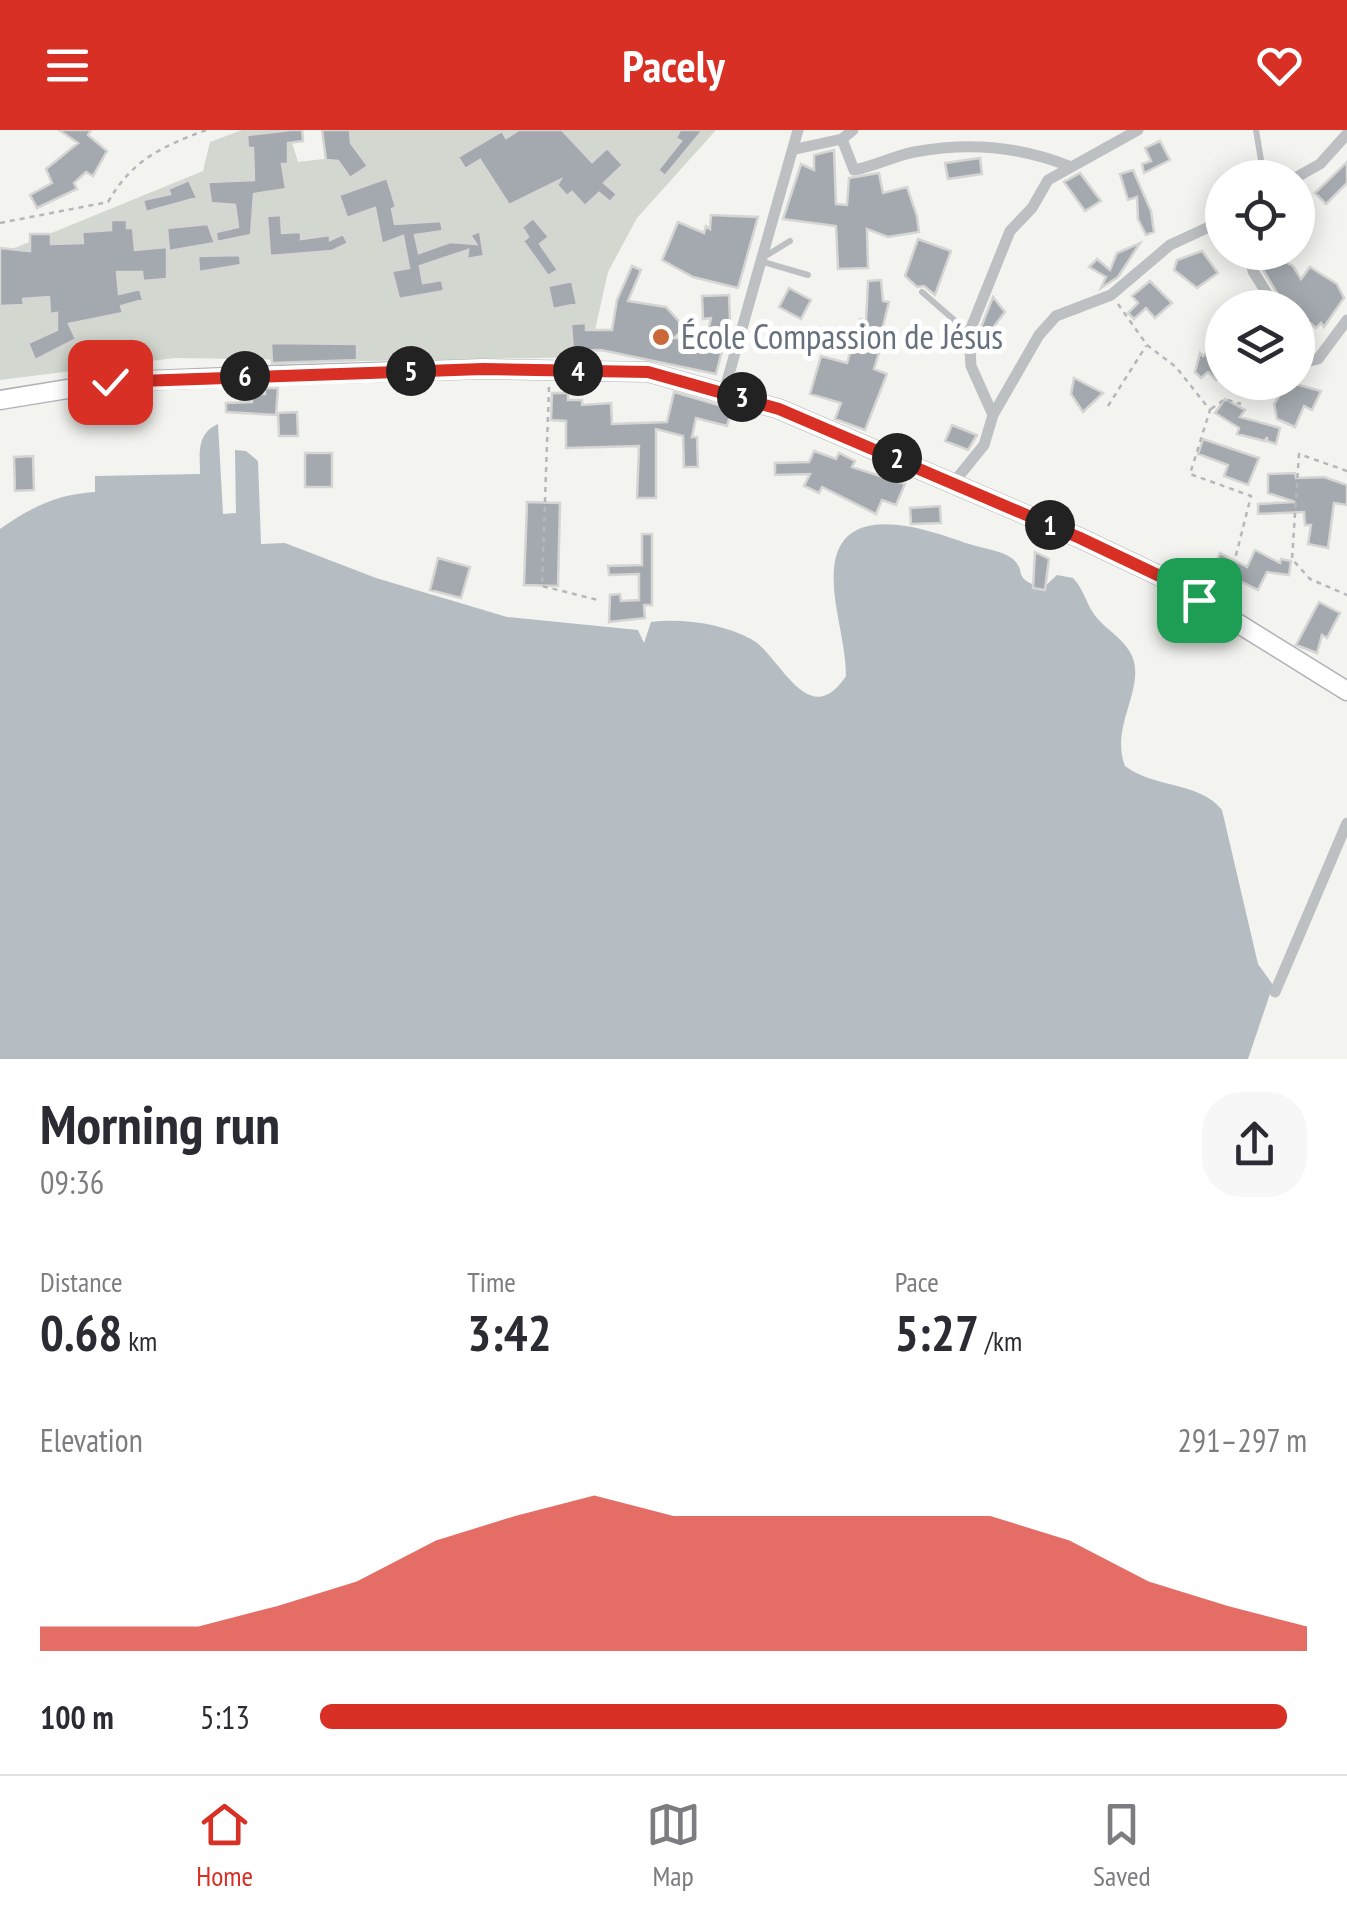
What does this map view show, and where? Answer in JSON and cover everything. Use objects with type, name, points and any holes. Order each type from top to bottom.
[{"type":"main road","points":[[0,400],[110,382],[549,370],[648,372],[779,409],[954,482],[1168,580],[1347,691]]},
{"type":"street","points":[[724,392],[758,260],[796,149],[798,130]]},
{"type":"street","points":[[796,149],[842,140],[852,130]]},
{"type":"street","points":[[993,415],[971,366],[969,333],[1010,231],[1032,208],[1048,180],[1138,130]]},
{"type":"street","points":[[1315,167],[1347,134]]},
{"type":"street","points":[[842,140],[854,170],[911,153],[964,146],[1011,147],[1069,166]]},
{"type":"street","points":[[954,482],[984,446],[993,415],[1056,316],[1111,295],[1170,245],[1205,229]]},
{"type":"street","points":[[1315,360],[1347,320]]},
{"type":"street","points":[[1275,992],[1347,823]]},
{"type":"lane","points":[[1256,130],[1261,160]]},
{"type":"lane","points":[[758,260],[790,241]]},
{"type":"lane","points":[[758,260],[808,275]]},
{"type":"lane","points":[[922,292],[969,333]]},
{"type":"path","points":[[0,224],[108,202],[124,174],[158,151],[206,130]]},
{"type":"path","points":[[1111,295],[1147,344],[1176,367],[1210,410]]},
{"type":"path","points":[[1108,406],[1147,344]]},
{"type":"path","points":[[549,370],[542,586],[598,600]]},
{"type":"path","points":[[1235,559],[1251,496],[1190,474],[1210,410],[1225,398],[1241,404]]},
{"type":"path","points":[[1347,471],[1299,454],[1292,559],[1310,579],[1347,595]]},
{"type":"shaded area","points":[[242,130],[288,130],[298,162],[341,157],[334,130],[716,130],[637,218],[608,272],[589,357],[364,361],[175,358],[0,380],[0,254],[203,171],[210,142]]},
{"type":"shaded area","points":[[218,424],[223,514],[236,513],[235,450],[246,451],[258,461],[261,544],[285,543],[376,578],[507,617],[638,630],[644,643],[651,622],[715,626],[751,639],[795,684],[819,697],[832,692],[846,676],[834,569],[840,547],[852,533],[869,526],[910,527],[1004,554],[1013,559],[1026,581],[1043,588],[1057,575],[1073,578],[1094,614],[1127,647],[1135,665],[1122,736],[1125,766],[1149,778],[1202,794],[1222,810],[1258,964],[1273,985],[1248,1059],[0,1059],[0,529],[45,503],[95,492],[95,476],[200,474],[203,439]]},
{"type":"building","points":[[59,130],[91,130],[88,135],[107,151],[93,176],[86,172],[74,183],[77,189],[37,208],[30,195],[52,183],[46,169],[78,143]]},
{"type":"building","points":[[302,130],[303,141],[288,143],[288,164],[282,164],[286,189],[254,194],[251,235],[217,242],[216,232],[238,227],[235,205],[211,203],[208,182],[254,180],[253,148],[248,148],[247,135]]},
{"type":"building","points":[[322,130],[350,130],[351,143],[368,166],[350,178],[338,161],[326,160]]},
{"type":"building","points":[[519,130],[562,130],[592,162],[607,148],[623,165],[604,183],[617,194],[610,202],[599,193],[585,206],[572,192],[567,196],[557,185],[560,180],[509,205],[480,160],[465,169],[458,157],[502,131],[506,138]]},
{"type":"building","points":[[680,130],[703,130],[665,176],[658,170],[681,141],[676,138]]},
{"type":"building","points":[[1160,141],[1170,160],[1144,173],[1142,164],[1151,161],[1145,148]]},
{"type":"building","points":[[834,150],[836,204],[847,205],[849,178],[879,173],[883,193],[907,187],[917,216],[919,232],[888,237],[867,229],[868,268],[838,269],[836,226],[783,219],[801,164],[814,170],[814,155]]},
{"type":"building","points":[[980,158],[982,174],[948,179],[945,163]]},
{"type":"building","points":[[1347,162],[1347,183],[1326,204],[1315,193]]},
{"type":"building","points":[[1133,170],[1151,211],[1154,232],[1146,235],[1138,219],[1137,197],[1128,200],[1120,174]]},
{"type":"building","points":[[1080,173],[1101,201],[1085,211],[1064,182]]},
{"type":"building","points":[[387,178],[396,207],[392,209],[395,224],[441,221],[443,231],[415,235],[419,253],[450,242],[476,244],[470,235],[480,231],[484,256],[467,259],[468,250],[420,266],[423,283],[442,280],[444,291],[399,299],[392,271],[409,268],[403,236],[382,244],[375,208],[347,218],[339,195]]},
{"type":"building","points":[[189,180],[197,198],[146,212],[143,200],[170,194],[168,189]]},
{"type":"building","points":[[281,215],[282,233],[301,232],[301,239],[330,235],[330,240],[343,234],[348,243],[332,251],[270,256],[267,216]]},
{"type":"building","points":[[711,215],[758,217],[738,288],[693,277],[662,260],[678,222],[704,233],[706,226],[710,229]]},
{"type":"building","points":[[533,218],[549,237],[540,244],[558,270],[548,276],[523,241],[528,237],[522,227]]},
{"type":"building","points":[[111,220],[127,220],[127,228],[133,228],[135,250],[167,247],[167,279],[143,281],[142,272],[117,272],[119,294],[140,289],[143,300],[121,306],[123,313],[69,324],[76,339],[35,360],[28,343],[57,330],[57,313],[50,314],[49,297],[23,299],[24,305],[0,306],[0,248],[30,251],[30,234],[51,234],[51,244],[83,243],[82,232],[111,230]]},
{"type":"building","points":[[208,224],[215,243],[169,251],[167,228]]},
{"type":"building","points":[[918,239],[951,251],[935,295],[905,276]]},
{"type":"building","points":[[1140,243],[1118,277],[1101,288],[1106,277],[1089,267],[1097,259],[1110,270],[1117,253]]},
{"type":"building","points":[[1202,251],[1205,270],[1218,273],[1197,288],[1174,270],[1177,260]]},
{"type":"building","points":[[240,255],[241,265],[199,272],[198,256]]},
{"type":"building","points":[[632,266],[641,270],[628,301],[666,307],[685,328],[674,338],[694,339],[704,350],[711,318],[703,319],[702,296],[729,295],[730,320],[716,374],[601,350],[573,351],[571,324],[586,323],[586,330],[612,330],[617,300]]},
{"type":"building","points":[[1263,270],[1295,270],[1301,279],[1308,270],[1315,270],[1337,284],[1344,298],[1324,327],[1321,323],[1316,328],[1315,290],[1275,290]]},
{"type":"building","points":[[881,280],[883,301],[889,302],[883,326],[887,327],[874,369],[887,374],[865,430],[835,419],[841,403],[810,394],[821,356],[847,363],[860,319],[866,321],[868,281]]},
{"type":"building","points":[[572,281],[577,304],[553,309],[548,286]]},
{"type":"building","points":[[1150,281],[1172,303],[1155,318],[1146,308],[1134,319],[1128,313],[1138,303],[1132,296]]},
{"type":"building","points":[[789,288],[811,300],[801,319],[779,307]]},
{"type":"building","points":[[993,297],[1005,312],[985,338],[980,330]]},
{"type":"building","points":[[271,343],[357,344],[357,360],[272,363]]},
{"type":"building","points":[[1200,353],[1205,375],[1201,378],[1195,372]]},
{"type":"building","points":[[1074,378],[1103,393],[1083,412],[1071,394]]},
{"type":"building","points":[[265,388],[278,388],[276,415],[226,412],[226,403],[252,402],[252,394],[265,394]]},
{"type":"building","points":[[1315,389],[1321,391],[1312,410],[1304,406],[1295,427],[1277,419],[1277,400],[1315,400]]},
{"type":"building","points":[[674,392],[732,409],[727,426],[696,418],[692,437],[697,437],[698,467],[684,467],[683,436],[656,429],[656,498],[637,498],[639,446],[566,448],[566,421],[551,420],[552,393],[568,393],[568,400],[582,400],[582,405],[611,403],[612,424],[667,422]]},
{"type":"building","points":[[1227,400],[1245,410],[1240,417],[1280,428],[1276,444],[1267,441],[1267,437],[1265,441],[1237,434],[1239,428],[1215,413]]},
{"type":"building","points":[[297,412],[298,436],[279,436],[278,413]]},
{"type":"building","points":[[952,425],[977,435],[968,450],[945,441]]},
{"type":"building","points":[[1203,439],[1259,458],[1248,485],[1224,476],[1228,465],[1198,454]]},
{"type":"building","points":[[814,451],[836,459],[839,453],[855,461],[852,467],[905,484],[896,505],[882,500],[876,514],[822,487],[819,493],[804,486],[810,474],[775,475],[775,463],[809,462]]},
{"type":"building","points":[[305,453],[332,453],[332,487],[305,487]]},
{"type":"building","points":[[33,456],[34,490],[15,491],[14,457]]},
{"type":"building","points":[[1295,473],[1296,478],[1324,477],[1347,485],[1347,505],[1334,503],[1328,548],[1308,544],[1311,525],[1305,525],[1304,512],[1258,514],[1258,504],[1295,502],[1268,493],[1268,474]]},
{"type":"building","points":[[527,502],[560,503],[558,586],[524,585]]},
{"type":"building","points":[[940,506],[941,523],[911,524],[910,508]]},
{"type":"building","points":[[642,534],[652,534],[652,605],[644,605],[645,618],[609,622],[610,595],[620,594],[621,601],[639,600],[639,574],[609,575],[608,566],[642,565]]},
{"type":"building","points":[[1255,550],[1280,563],[1281,559],[1291,561],[1289,575],[1267,572],[1258,590],[1213,567],[1220,553],[1247,567]]},
{"type":"building","points":[[1035,552],[1049,559],[1045,590],[1033,588]]},
{"type":"building","points":[[438,558],[470,567],[461,598],[430,590]]},
{"type":"building","points":[[1319,602],[1340,613],[1327,638],[1322,635],[1317,653],[1296,645]]},
{"type":"place","name":"École Compassion de Jésus","points":[[661,337]]},
{"type":"route","points":[[110,382],[483,369],[648,372],[779,409],[1080,538],[1168,580],[1199,600]]}]
